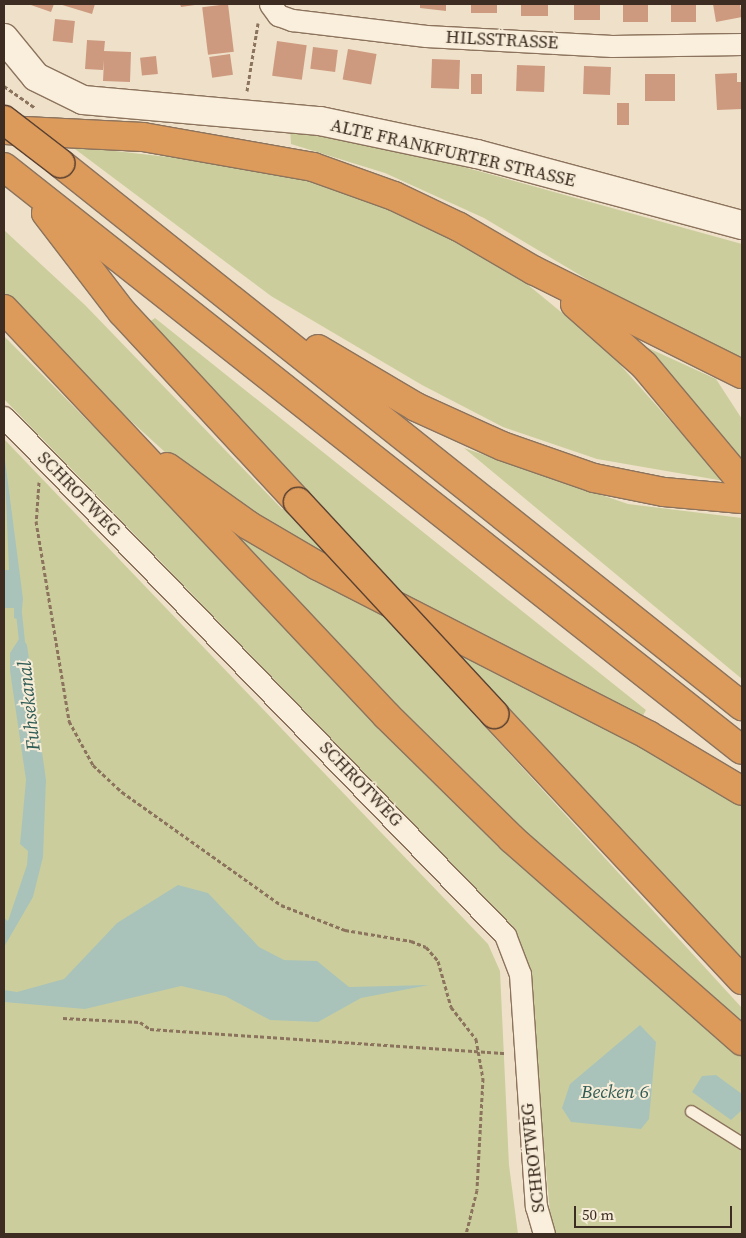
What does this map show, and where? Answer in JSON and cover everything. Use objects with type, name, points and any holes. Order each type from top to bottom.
[{"type":"highway","points":[[4,120],[223,291],[742,706]]},
{"type":"highway","points":[[4,130],[143,137],[313,167],[394,196],[533,270],[742,374]]},
{"type":"highway","points":[[12,173],[122,312],[742,980]]},
{"type":"highway","points":[[12,173],[742,750]]},
{"type":"highway","points":[[533,270],[644,365],[742,482]]},
{"type":"highway","points":[[223,291],[416,407],[493,442],[594,478],[664,492],[742,499]]},
{"type":"highway","points":[[4,309],[394,723],[520,846],[742,1041]]},
{"type":"highway","points":[[79,390],[187,484],[248,525],[475,650],[648,735],[742,791]]},
{"type":"street","name":"HILSSTRASSE","points":[[265,11],[292,20],[426,36],[620,46],[742,44]]},
{"type":"street","name":"ALTE FRANKFURTER STRASSE","points":[[4,38],[36,77],[83,100],[320,121],[432,144],[742,225]]},
{"type":"street","name":"SCHROTWEG","points":[[4,417],[497,924],[512,946],[520,974],[524,1054],[536,1206],[544,1234]]},
{"type":"lane","points":[[691,1111],[742,1143]]},
{"type":"path","points":[[243,114],[265,11]]},
{"type":"path","points":[[44,459],[37,490],[40,552],[69,720],[93,765],[122,792],[281,905],[345,930],[426,948],[444,974],[451,1007],[480,1052],[483,1118],[477,1190],[466,1234]]},
{"type":"path","points":[[63,1018],[140,1022],[150,1029],[524,1054]]},
{"type":"green space","points":[[290,128],[453,164],[742,244],[742,360],[637,309],[484,218],[385,173],[291,144]]},
{"type":"green space","points":[[71,146],[221,163],[319,181],[395,210],[510,270],[606,349],[724,481],[597,459],[503,427],[422,385],[271,296]]},
{"type":"green space","points":[[4,230],[85,305],[282,509],[319,502],[149,322],[155,318],[646,710],[641,719],[318,557],[188,473],[89,383],[4,293]]},
{"type":"green space","points":[[4,336],[163,497],[742,1051],[742,1234],[552,1234],[528,975],[509,923],[4,399]]},
{"type":"green space","points":[[646,347],[716,379],[742,419],[742,468],[643,352]]},
{"type":"green space","points":[[4,439],[488,944],[500,971],[509,1165],[518,1234],[4,1234]]},
{"type":"green space","points":[[464,448],[628,504],[742,518],[742,679]]},
{"type":"green space","points":[[241,533],[313,577],[471,661],[556,699],[742,803],[742,962],[502,700],[465,705],[742,1008],[742,1026],[522,830],[394,707],[233,540]]},
{"type":"water","points":[[4,452],[23,599],[21,620],[14,618],[14,608],[4,608],[4,570],[9,570]]},
{"type":"water","points":[[21,636],[27,645],[46,780],[43,857],[33,897],[4,947],[4,918],[8,921],[27,865],[28,851],[20,844],[26,780],[10,671],[10,653]]},
{"type":"water","points":[[178,885],[208,893],[259,947],[284,960],[317,961],[349,987],[429,985],[361,998],[318,1022],[270,1020],[225,996],[181,986],[85,1009],[4,1002],[4,990],[17,992],[64,979],[117,923]]},
{"type":"water","name":"Becken 6","points":[[640,1025],[656,1042],[649,1119],[641,1129],[571,1122],[562,1108],[570,1084]]},
{"type":"water","points":[[716,1075],[742,1094],[742,1110],[731,1120],[692,1092],[702,1076]]},
{"type":"building","points":[[28,4],[54,4],[51,12]]},
{"type":"building","points":[[59,4],[95,4],[92,14]]},
{"type":"building","points":[[180,4],[195,4],[195,5],[181,7]]},
{"type":"building","points":[[228,4],[234,52],[208,55],[202,7]]},
{"type":"building","points":[[420,4],[446,4],[446,11],[420,8]]},
{"type":"building","points":[[471,4],[497,4],[497,13],[471,13]]},
{"type":"building","points":[[521,4],[548,4],[548,16],[521,16]]},
{"type":"building","points":[[574,4],[600,4],[600,20],[574,20]]},
{"type":"building","points":[[623,4],[648,4],[648,22],[623,22]]},
{"type":"building","points":[[671,4],[696,4],[696,22],[671,22]]},
{"type":"building","points":[[713,4],[740,4],[742,17],[716,22]]},
{"type":"building","points":[[55,19],[75,21],[73,43],[53,41]]},
{"type":"building","points":[[87,40],[105,41],[104,51],[131,52],[130,82],[103,81],[104,60],[103,70],[85,69]]},
{"type":"building","points":[[277,41],[307,45],[302,80],[272,76]]},
{"type":"building","points":[[313,47],[338,50],[335,72],[310,69]]},
{"type":"building","points":[[348,49],[377,54],[371,85],[343,80]]},
{"type":"building","points":[[230,54],[233,75],[212,78],[209,57]]},
{"type":"building","points":[[156,56],[158,74],[142,76],[140,58]]},
{"type":"building","points":[[432,59],[460,60],[459,89],[431,88]]},
{"type":"building","points":[[517,65],[545,66],[544,92],[516,91]]},
{"type":"building","points":[[584,66],[611,67],[610,95],[583,94]]},
{"type":"building","points":[[737,73],[737,82],[742,82],[742,109],[717,110],[715,74]]},
{"type":"building","points":[[471,74],[482,74],[482,94],[471,94]]},
{"type":"building","points":[[645,74],[675,74],[675,101],[645,101]]},
{"type":"building","points":[[617,103],[629,103],[629,125],[617,125]]},
{"type":"waterway","name":"Fuhsekanal","points":[[19,613],[22,643]]}]
